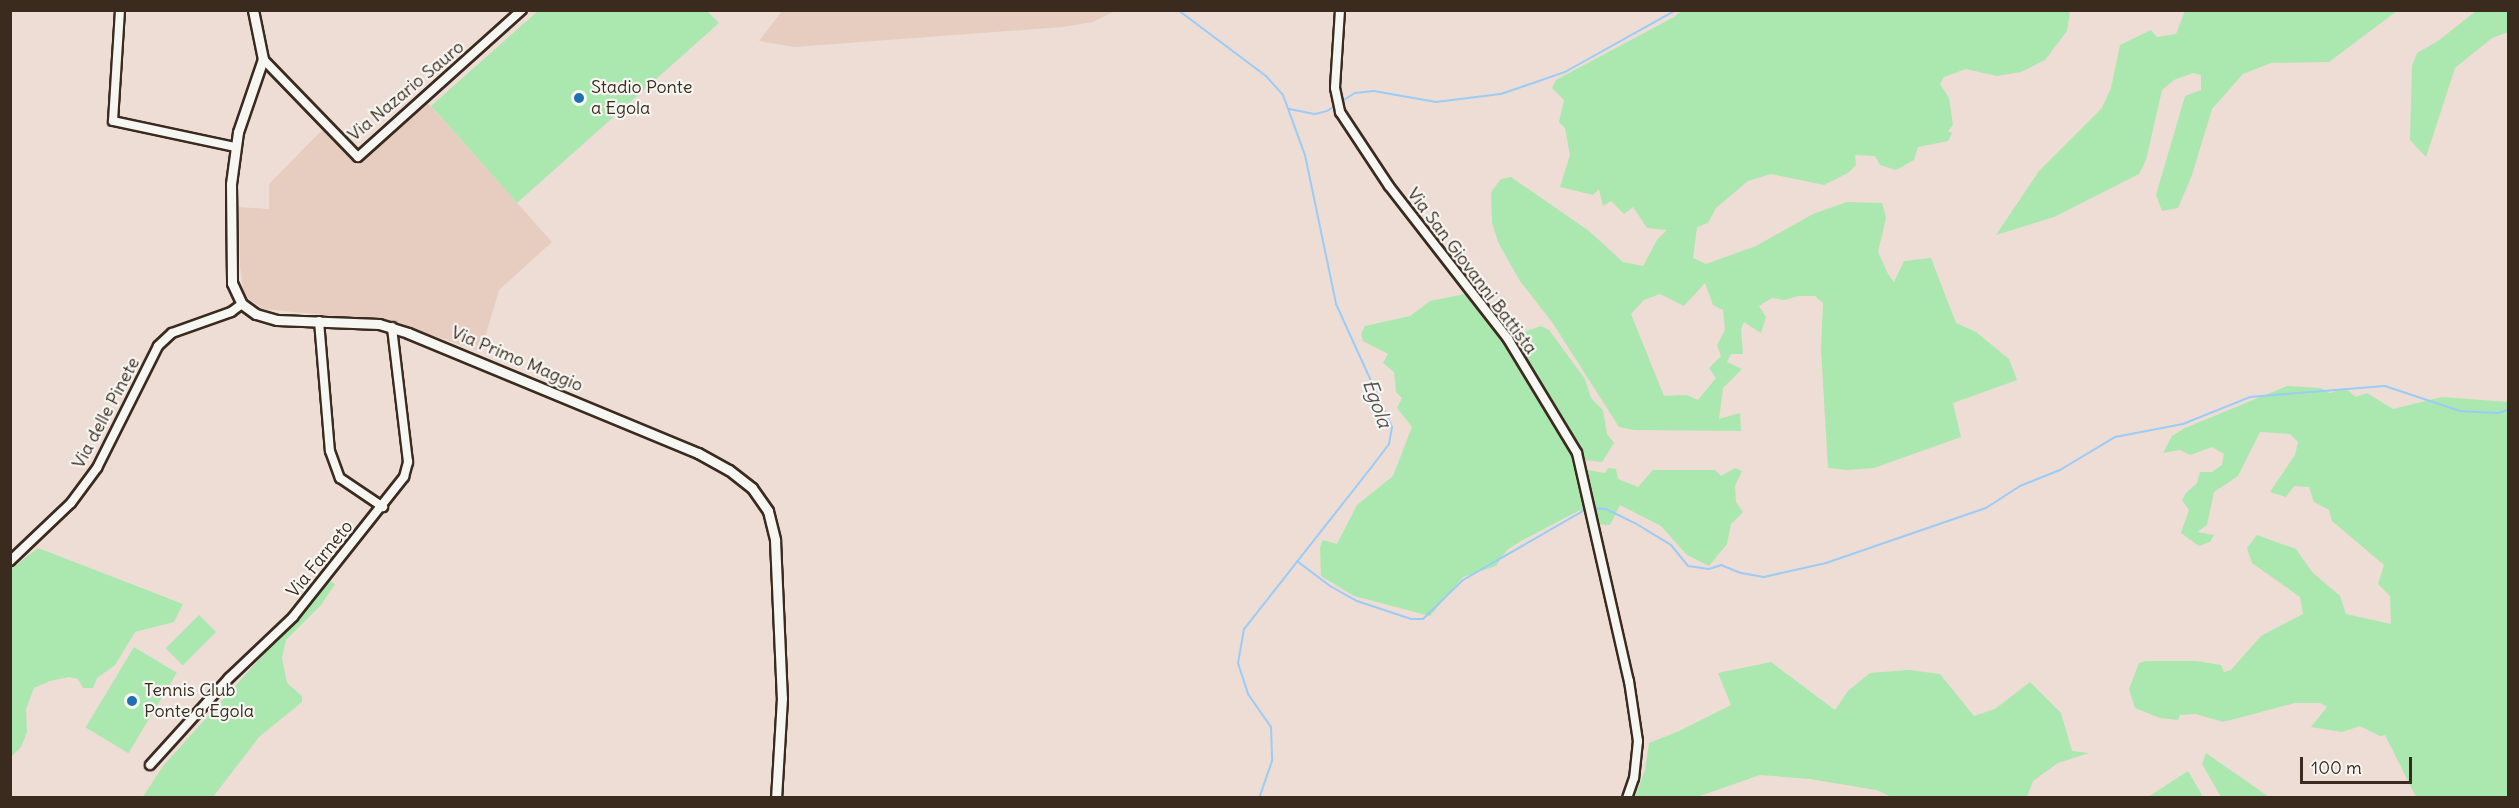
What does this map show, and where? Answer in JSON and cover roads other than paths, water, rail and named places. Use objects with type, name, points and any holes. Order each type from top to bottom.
[{"type":"street","points":[[120,10],[113,121],[235,147]]},
{"type":"street","name":"Via Nazario Sauro","points":[[263,59],[358,157],[522,10]]},
{"type":"street","name":"Via San Giovanni Battista","points":[[1340,10],[1335,88],[1339,109],[1389,186],[1473,292],[1547,400],[1577,453],[1593,513],[1629,681],[1638,741],[1634,778],[1627,798]]},
{"type":"street","points":[[242,304],[235,292],[231,266],[231,184],[235,147],[245,109],[263,59],[250,11]]},
{"type":"street","name":"Via Primo Maggio","points":[[242,304],[265,317],[379,324],[392,327],[482,362],[698,453],[736,475],[759,496],[771,517],[775,540],[782,698],[776,798]]},
{"type":"street","name":"Via delle Pinete","points":[[10,561],[71,503],[97,468],[158,346],[172,333],[231,312],[242,304]]},
{"type":"street","points":[[319,321],[330,451],[340,478],[383,507]]},
{"type":"street","name":"Via Farneto","points":[[150,765],[229,678],[292,617],[383,507],[404,477],[408,462],[392,327]]},
{"type":"waterway","name":"Egola","points":[[1178,10],[1266,76],[1283,95],[1305,155],[1336,304],[1392,427],[1389,444],[1244,629],[1238,663],[1248,694],[1271,727],[1272,761],[1259,798]]},
{"type":"waterway","points":[[1289,109],[1315,114],[1327,111],[1355,93],[1374,91],[1436,102],[1501,94],[1565,72],[1676,10]]},
{"type":"waterway","points":[[1297,561],[1330,586],[1357,601],[1411,619],[1423,619],[1463,580],[1588,508],[1606,509],[1635,523],[1671,545],[1688,566],[1709,569],[1721,565],[1741,573],[1764,577],[1826,563],[1986,508],[2020,486],[2060,470],[2115,437],[2183,424],[2250,397],[2385,386],[2460,411],[2498,413],[2508,410]]},
{"type":"place","name":"Stadio Ponte a Egola","points":[[579,98]]},
{"type":"place","name":"Tennis Club Ponte a Egola","points":[[132,701]]}]
